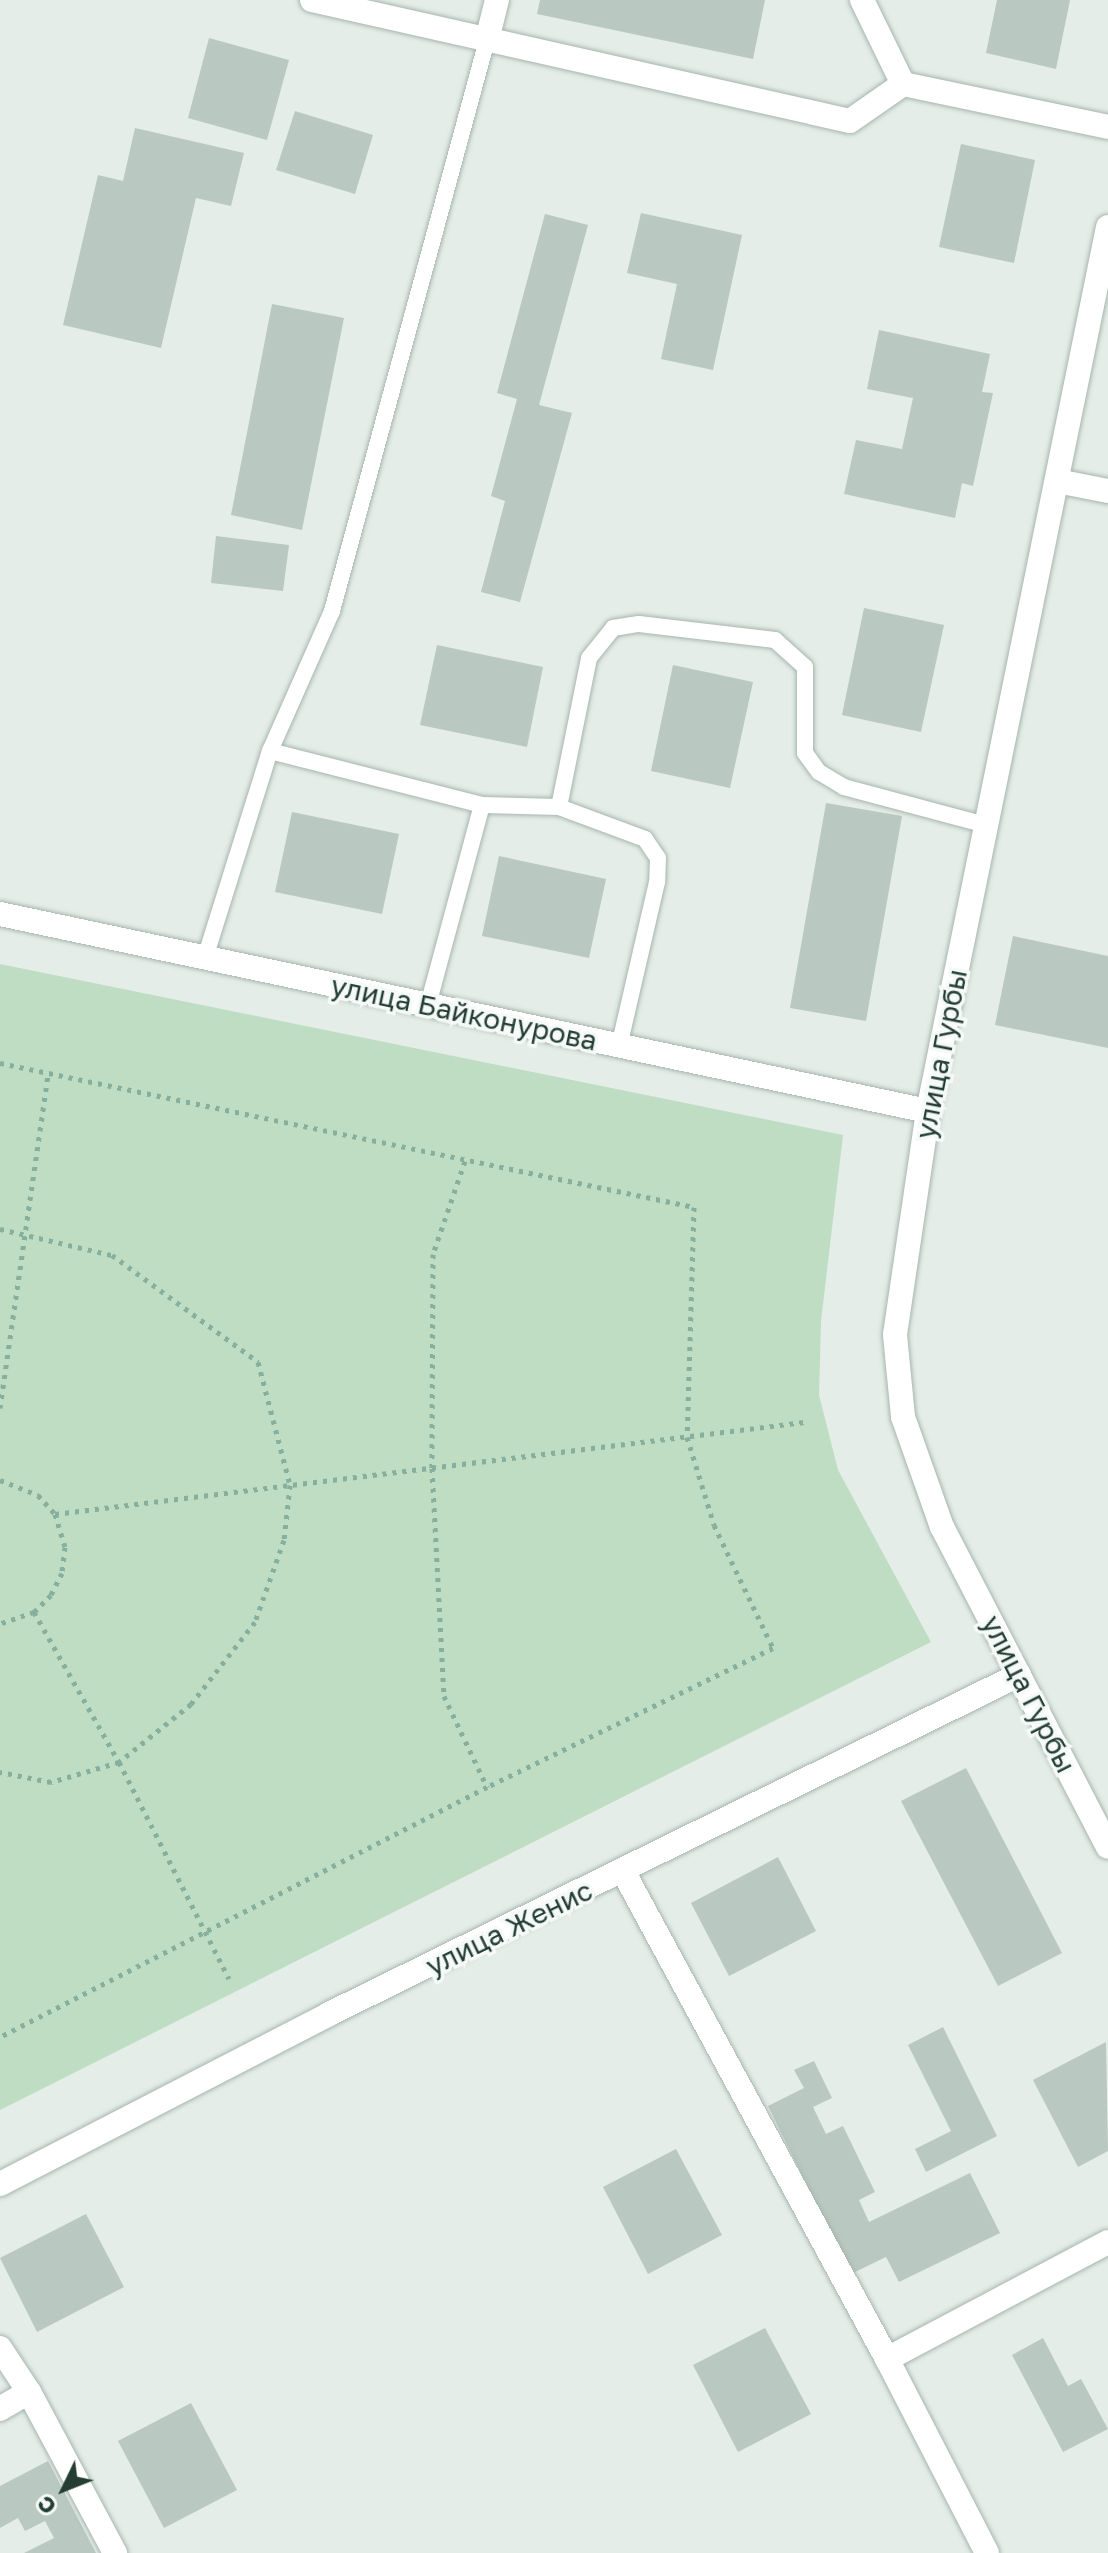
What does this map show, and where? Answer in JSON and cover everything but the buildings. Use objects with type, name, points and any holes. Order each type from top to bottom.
[{"type":"street","points":[[312,0],[850,121],[903,84],[1108,127]]},
{"type":"street","points":[[487,40],[497,0]]},
{"type":"street","points":[[862,0],[903,84]]},
{"type":"street","name":"улица Гурбы","points":[[1108,227],[928,1111],[895,1335],[903,1417],[942,1527],[1108,1847]]},
{"type":"street","points":[[1057,481],[1108,491]]},
{"type":"street","name":"улица Байконурова","points":[[0,914],[928,1111]]},
{"type":"street","name":"улица Женис","points":[[0,2184],[329,2014],[624,1873],[1019,1675]]},
{"type":"street","points":[[624,1873],[887,2359],[987,2553]]},
{"type":"street","points":[[887,2359],[1108,2242]]},
{"type":"street","points":[[0,2348],[29,2392],[115,2553]]},
{"type":"street","points":[[0,2409],[29,2392]]},
{"type":"lane","points":[[205,958],[270,751],[332,611],[487,40]]},
{"type":"lane","points":[[559,807],[589,658],[613,628],[639,624],[775,640],[805,667],[805,753],[819,772],[844,787],[986,825]]},
{"type":"lane","points":[[270,751],[482,805],[559,807],[645,839],[658,858],[619,1046]]},
{"type":"lane","points":[[428,1005],[482,805]]},
{"type":"path","points":[[0,1063],[694,1207],[687,1437],[714,1525],[773,1648],[487,1787],[0,2037]]},
{"type":"path","points":[[0,1408],[48,1074]]},
{"type":"path","points":[[465,1161],[433,1254],[432,1468],[444,1696],[487,1787]]},
{"type":"path","points":[[0,1229],[112,1255],[258,1362],[290,1485],[284,1540],[255,1622],[191,1704],[119,1762],[51,1782],[0,1772]]},
{"type":"path","points":[[55,1514],[804,1422]]},
{"type":"path","points":[[0,1480],[38,1495],[55,1514],[65,1547],[62,1573],[34,1612],[0,1624]]},
{"type":"path","points":[[34,1612],[119,1762],[229,1979]]},
{"type":"green space","points":[[0,964],[843,1135],[821,1321],[819,1395],[838,1470],[931,1642],[0,2110]]}]
